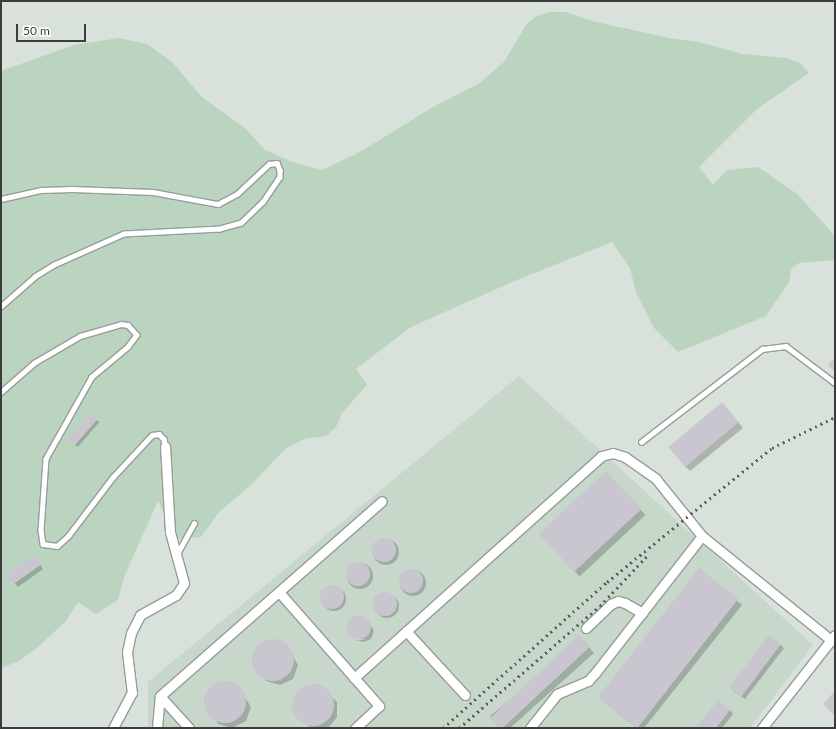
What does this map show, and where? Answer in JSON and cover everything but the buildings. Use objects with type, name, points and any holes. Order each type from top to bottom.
[{"type":"street","points":[[113,728],[132,693],[127,652],[131,632],[140,615],[176,595],[182,588],[184,578],[176,557],[170,532],[165,446]]},
{"type":"street","points":[[354,678],[607,453],[620,454],[656,479],[702,536],[833,638],[762,728]]},
{"type":"street","points":[[157,728],[160,696],[382,501]]},
{"type":"street","points":[[530,728],[557,694],[588,680],[596,672],[702,536]]},
{"type":"street","points":[[279,592],[380,706],[355,728]]},
{"type":"street","points":[[586,628],[618,601],[625,603],[642,613]]},
{"type":"street","points":[[406,631],[465,695]]},
{"type":"street","points":[[160,696],[188,728]]},
{"type":"lane","points":[[1,199],[41,190],[72,190],[153,192],[218,204],[237,194],[269,164],[277,163],[280,170],[280,177],[263,202],[241,223],[220,229],[124,234],[54,264],[35,277],[1,307]]},
{"type":"lane","points":[[1,392],[34,363],[80,336],[121,324],[128,324],[137,335],[128,347],[92,377],[46,459],[41,530],[44,544],[57,546],[68,536],[113,477],[152,435],[159,434],[164,439],[165,446]]},
{"type":"lane","points":[[641,442],[762,349],[786,346],[835,383]]},
{"type":"lane","points":[[176,557],[194,523]]},
{"type":"shaded area","points":[[551,12],[566,12],[592,21],[669,38],[698,42],[743,54],[786,58],[800,63],[809,73],[757,109],[699,167],[713,185],[727,170],[758,167],[797,194],[827,227],[835,237],[835,260],[799,263],[791,269],[789,282],[766,316],[678,352],[654,328],[636,292],[630,268],[612,242],[512,282],[411,327],[356,369],[367,385],[342,413],[336,427],[326,436],[304,439],[286,448],[251,485],[219,512],[201,537],[177,539],[158,501],[124,577],[118,600],[96,614],[78,602],[66,621],[38,647],[19,661],[1,668],[1,71],[74,45],[119,38],[147,44],[172,62],[202,97],[246,129],[265,150],[295,163],[322,170],[360,152],[433,107],[478,84],[504,62],[526,25],[536,16]]},
{"type":"shaded area","points":[[519,376],[813,645],[750,728],[148,728],[148,682]]},
{"type":"railway","points":[[443,728],[607,582],[772,448],[835,417]]},
{"type":"railway","points":[[459,728],[600,606],[649,554]]}]
